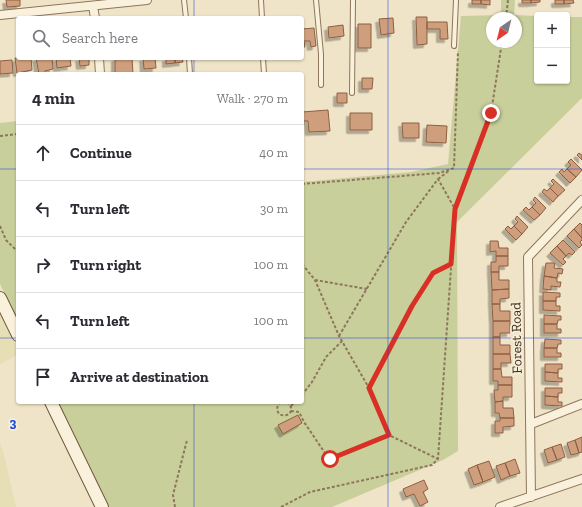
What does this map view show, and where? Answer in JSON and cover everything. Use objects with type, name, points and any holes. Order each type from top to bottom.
[{"type":"street","points":[[0,15],[147,0]]},
{"type":"street","points":[[93,6],[95,16]]},
{"type":"street","points":[[100,60],[100,72]]},
{"type":"street","name":"Forest Road","points":[[531,497],[528,258],[582,200]]},
{"type":"street","points":[[0,298],[16,331]]},
{"type":"street","points":[[52,404],[102,507]]},
{"type":"street","points":[[530,424],[582,404]]},
{"type":"street","points":[[500,507],[582,479]]},
{"type":"lane","points":[[184,0],[186,16]]},
{"type":"lane","points":[[261,0],[262,16]]},
{"type":"lane","points":[[316,0],[321,85]]},
{"type":"lane","points":[[352,92],[353,0]]},
{"type":"lane","points":[[456,0],[456,46]]},
{"type":"lane","points":[[189,60],[190,72]]},
{"type":"lane","points":[[263,60],[264,72]]},
{"type":"path","points":[[507,12],[508,0]]},
{"type":"path","points":[[454,168],[456,46]]},
{"type":"path","points":[[281,507],[310,492],[432,465],[438,459],[455,209],[491,113],[501,48]]},
{"type":"path","points":[[0,136],[16,134]]},
{"type":"path","points":[[339,336],[406,222],[438,179],[454,168]]},
{"type":"path","points":[[304,184],[439,173],[454,168]]},
{"type":"path","points":[[438,179],[455,209]]},
{"type":"path","points":[[0,226],[6,240],[16,250]]},
{"type":"path","points":[[369,388],[412,306],[433,273],[451,264]]},
{"type":"path","points":[[304,266],[315,280],[339,336],[369,388],[389,435],[438,459]]},
{"type":"path","points":[[315,280],[367,289]]},
{"type":"path","points":[[304,392],[312,382],[326,357],[342,341]]},
{"type":"path","points":[[279,404],[277,407],[278,412],[284,416],[291,411],[299,412],[304,422],[330,459],[389,435]]},
{"type":"path","points":[[291,406],[291,411]]},
{"type":"path","points":[[175,507],[173,495],[187,440]]},
{"type":"shaded area","points":[[0,311],[16,344],[16,356],[0,364]]},
{"type":"shaded area","points":[[0,443],[3,451],[16,507],[0,507]]},
{"type":"green space","points":[[501,0],[515,0],[514,12],[501,12]]},
{"type":"green space","points":[[486,15],[486,48],[522,48],[522,15],[534,16],[534,84],[570,84],[570,17],[582,17],[582,98],[457,222],[458,451],[443,460],[332,507],[107,507],[58,404],[304,404],[304,182],[411,172],[448,164],[461,16]]},
{"type":"green space","points":[[16,121],[16,317],[0,284],[0,123]]},
{"type":"building","points":[[6,0],[20,0],[20,6],[7,7]]},
{"type":"building","points":[[472,0],[481,0],[481,4],[472,4]]},
{"type":"building","points":[[481,0],[490,0],[490,5],[481,4]]},
{"type":"building","points":[[522,0],[531,0],[531,3],[522,3]]},
{"type":"building","points":[[531,0],[540,0],[540,2],[531,3]]},
{"type":"building","points":[[555,0],[564,0],[564,4],[555,4]]},
{"type":"building","points":[[564,0],[573,0],[574,3],[564,4]]},
{"type":"building","points":[[416,17],[427,17],[427,44],[417,45]]},
{"type":"building","points":[[393,18],[394,33],[381,35],[379,19]]},
{"type":"building","points":[[427,22],[447,22],[448,39],[440,39],[440,29],[427,29]]},
{"type":"building","points":[[358,24],[371,24],[371,48],[358,48]]},
{"type":"building","points":[[343,25],[344,36],[329,38],[328,27]]},
{"type":"building","points":[[314,28],[316,46],[311,47],[310,41],[304,41],[304,29]]},
{"type":"building","points":[[15,58],[16,60],[31,60],[32,70],[17,72]]},
{"type":"building","points":[[12,60],[13,73],[0,74],[0,61]]},
{"type":"building","points":[[36,60],[52,60],[53,69],[45,72],[39,72]]},
{"type":"building","points":[[56,60],[70,60],[71,66],[57,68]]},
{"type":"building","points":[[79,60],[89,60],[89,65],[80,66]]},
{"type":"building","points":[[115,60],[132,60],[133,72],[115,72]]},
{"type":"building","points":[[143,60],[155,60],[156,68],[144,69]]},
{"type":"building","points":[[166,60],[175,60],[175,63],[166,64]]},
{"type":"building","points":[[175,60],[182,60],[183,62],[175,63]]},
{"type":"building","points":[[362,78],[373,78],[372,89],[362,89]]},
{"type":"building","points":[[337,93],[347,93],[347,103],[337,103]]},
{"type":"building","points":[[328,110],[330,131],[309,132],[308,121],[304,121],[304,112]]},
{"type":"building","points":[[350,113],[372,113],[372,130],[350,130]]},
{"type":"building","points":[[402,123],[419,123],[419,138],[403,138]]},
{"type":"building","points":[[427,125],[447,126],[446,143],[426,142]]},
{"type":"building","points":[[579,153],[582,155],[582,160],[577,155]]},
{"type":"building","points":[[571,159],[582,170],[576,177],[567,169],[571,165],[568,162]]},
{"type":"building","points":[[562,169],[564,172],[567,169],[576,177],[570,183],[559,172]]},
{"type":"building","points":[[553,179],[565,190],[558,196],[550,188],[554,184],[551,181]]},
{"type":"building","points":[[550,188],[558,196],[553,202],[542,192],[544,189],[547,191]]},
{"type":"building","points":[[535,197],[546,208],[540,215],[532,207],[536,203],[533,200]]},
{"type":"building","points":[[526,207],[529,210],[532,207],[540,215],[534,220],[523,210]]},
{"type":"building","points":[[517,216],[528,227],[522,234],[514,226],[518,222],[515,219]]},
{"type":"building","points":[[580,223],[582,225],[582,238],[574,229]]},
{"type":"building","points":[[508,226],[511,229],[514,226],[522,234],[516,240],[505,229]]},
{"type":"building","points":[[574,229],[582,238],[580,242],[582,245],[579,248],[567,236]]},
{"type":"building","points":[[563,240],[575,252],[572,255],[569,253],[566,256],[557,246]]},
{"type":"building","points":[[490,241],[498,241],[499,248],[508,248],[508,256],[496,256],[496,251],[490,252]]},
{"type":"building","points":[[557,246],[566,256],[563,259],[566,262],[563,265],[550,253]]},
{"type":"building","points":[[496,256],[508,256],[508,266],[499,266],[499,272],[491,272],[491,262],[496,262]]},
{"type":"building","points":[[546,263],[555,263],[554,268],[563,269],[562,274],[558,273],[557,278],[544,276]]},
{"type":"building","points":[[491,272],[499,272],[499,280],[509,280],[509,289],[492,290]]},
{"type":"building","points":[[544,276],[557,278],[557,282],[561,282],[560,287],[551,286],[551,290],[543,289]]},
{"type":"building","points":[[509,289],[509,298],[500,299],[500,304],[492,304],[492,290]]},
{"type":"building","points":[[543,292],[560,293],[560,297],[556,297],[556,301],[543,301]]},
{"type":"building","points":[[543,301],[556,301],[556,306],[560,306],[560,311],[543,310]]},
{"type":"building","points":[[492,304],[500,304],[500,311],[510,311],[510,321],[493,321]]},
{"type":"building","points":[[544,315],[561,316],[561,320],[558,320],[557,324],[544,324]]},
{"type":"building","points":[[493,321],[510,321],[510,333],[500,333],[500,337],[493,337]]},
{"type":"building","points":[[544,324],[557,324],[557,329],[561,329],[561,333],[544,333]]},
{"type":"building","points":[[493,337],[500,337],[500,345],[510,345],[510,354],[493,354]]},
{"type":"building","points":[[545,339],[561,340],[561,344],[558,344],[557,348],[544,348]]},
{"type":"building","points":[[544,348],[557,348],[557,353],[561,353],[561,357],[544,357]]},
{"type":"building","points":[[493,354],[510,354],[511,363],[501,363],[501,369],[493,369]]},
{"type":"building","points":[[545,364],[562,364],[562,369],[558,369],[558,373],[545,372]]},
{"type":"building","points":[[493,369],[501,369],[502,377],[512,377],[512,385],[498,385],[498,381],[493,381]]},
{"type":"building","points":[[545,372],[558,373],[558,378],[562,378],[562,382],[545,381]]},
{"type":"building","points":[[498,385],[512,385],[512,397],[503,397],[503,401],[495,402],[494,390],[498,390]]},
{"type":"building","points":[[545,388],[562,388],[562,393],[558,393],[558,397],[545,396]]},
{"type":"building","points":[[545,396],[558,397],[558,402],[562,402],[562,406],[545,405]]},
{"type":"building","points":[[503,401],[503,408],[513,408],[514,418],[500,418],[499,413],[495,413],[495,402]]},
{"type":"building","points":[[298,415],[302,423],[283,434],[278,425]]},
{"type":"building","points":[[500,418],[514,418],[514,426],[503,427],[503,433],[495,433],[495,421],[500,421]]},
{"type":"building","points":[[582,437],[582,452],[579,453],[575,440]]},
{"type":"building","points":[[575,440],[579,453],[571,455],[567,443]]},
{"type":"building","points":[[561,444],[565,457],[557,460],[552,447]]},
{"type":"building","points":[[552,447],[557,460],[548,463],[544,450]]},
{"type":"building","points":[[515,459],[520,473],[510,476],[505,463]]},
{"type":"building","points":[[489,461],[495,477],[483,482],[477,465]]},
{"type":"building","points":[[505,463],[510,476],[501,480],[496,466]]},
{"type":"building","points":[[477,465],[483,482],[474,485],[468,469]]},
{"type":"building","points":[[424,480],[428,489],[423,492],[428,502],[420,506],[414,494],[406,497],[403,489]]},
{"type":"route","points":[[330,459],[389,435],[369,388],[412,306],[433,273],[451,264],[455,209],[491,113]]}]
